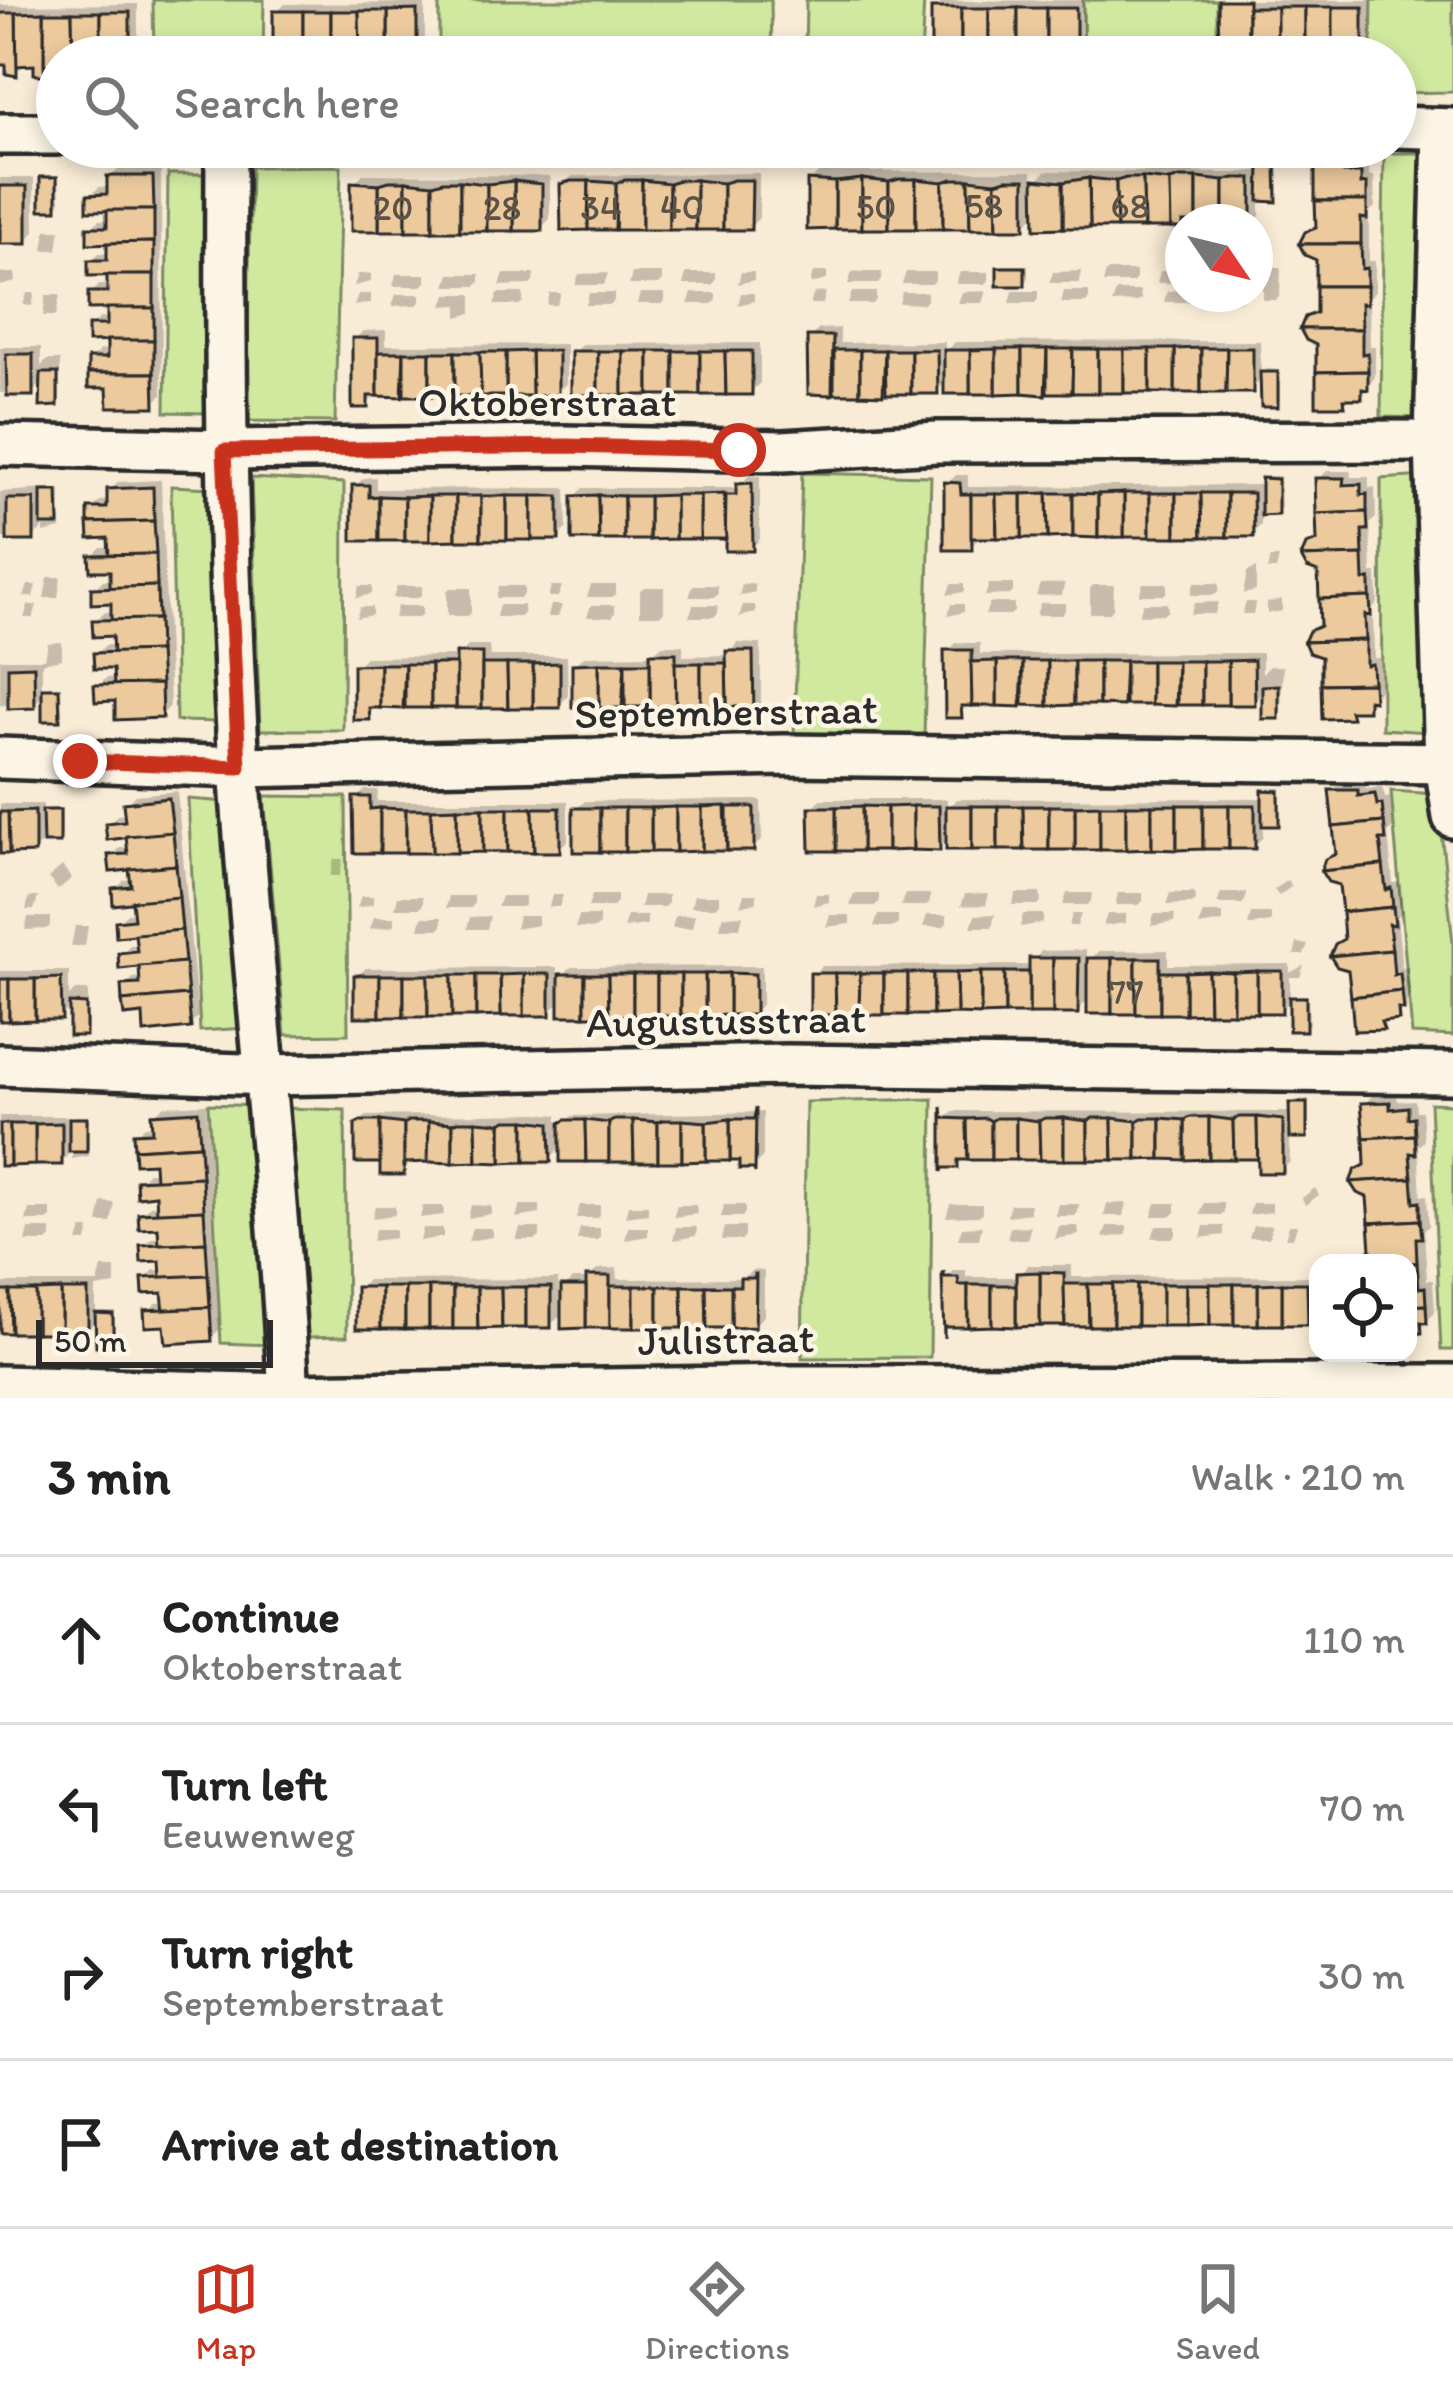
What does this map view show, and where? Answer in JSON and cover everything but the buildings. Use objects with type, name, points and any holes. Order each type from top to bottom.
[{"type":"street","points":[[1417,128],[1448,130],[1444,441],[1453,817]]},
{"type":"street","points":[[0,134],[36,134]]},
{"type":"street","points":[[226,168],[224,451],[239,767],[268,1075],[289,1396]]},
{"type":"street","name":"Oktoberstraat","points":[[0,445],[224,451],[566,446],[782,452],[938,442],[1444,441]]},
{"type":"street","name":"Septemberstraat","points":[[0,758],[239,767],[784,755],[1449,763]]},
{"type":"street","name":"Augustusstraat","points":[[0,1065],[268,1075],[787,1065],[1453,1073]]},
{"type":"street","name":"Julistraat","points":[[0,1385],[289,1396],[788,1386],[1453,1385]]},
{"type":"green space","points":[[153,0],[264,0],[263,36],[154,36]]},
{"type":"green space","points":[[439,0],[771,0],[772,36],[439,36]]},
{"type":"green space","points":[[806,0],[924,0],[922,36],[805,36]]},
{"type":"green space","points":[[1083,0],[1217,0],[1217,36],[1084,36]]},
{"type":"green space","points":[[1372,0],[1453,0],[1453,92],[1417,93],[1417,36],[1371,36]]},
{"type":"green space","points":[[1417,153],[1431,153],[1425,418],[1381,417],[1384,168],[1417,168]]},
{"type":"green space","points":[[251,168],[341,168],[335,422],[246,421]]},
{"type":"green space","points":[[168,174],[209,174],[206,413],[165,412]]},
{"type":"green space","points":[[802,473],[931,476],[924,736],[794,736]]},
{"type":"green space","points":[[1424,476],[1428,732],[1382,729],[1381,479]]},
{"type":"green space","points":[[251,478],[344,483],[343,730],[260,730]]},
{"type":"green space","points":[[171,486],[212,488],[222,722],[176,721]]},
{"type":"green space","points":[[1391,791],[1437,794],[1453,943],[1453,1036],[1412,1034]]},
{"type":"green space","points":[[264,796],[346,797],[348,1034],[285,1035]]},
{"type":"green space","points":[[188,799],[227,802],[247,1028],[200,1031]]},
{"type":"green space","points":[[933,1099],[930,1357],[802,1358],[806,1102]]},
{"type":"green space","points":[[1430,1103],[1453,1104],[1453,1350],[1441,1350]]},
{"type":"green space","points":[[208,1104],[258,1106],[270,1345],[221,1343]]},
{"type":"green space","points":[[284,1108],[345,1110],[347,1336],[305,1337]]},
{"type":"route","points":[[80,761],[239,767],[224,451],[566,446],[739,450]]}]
